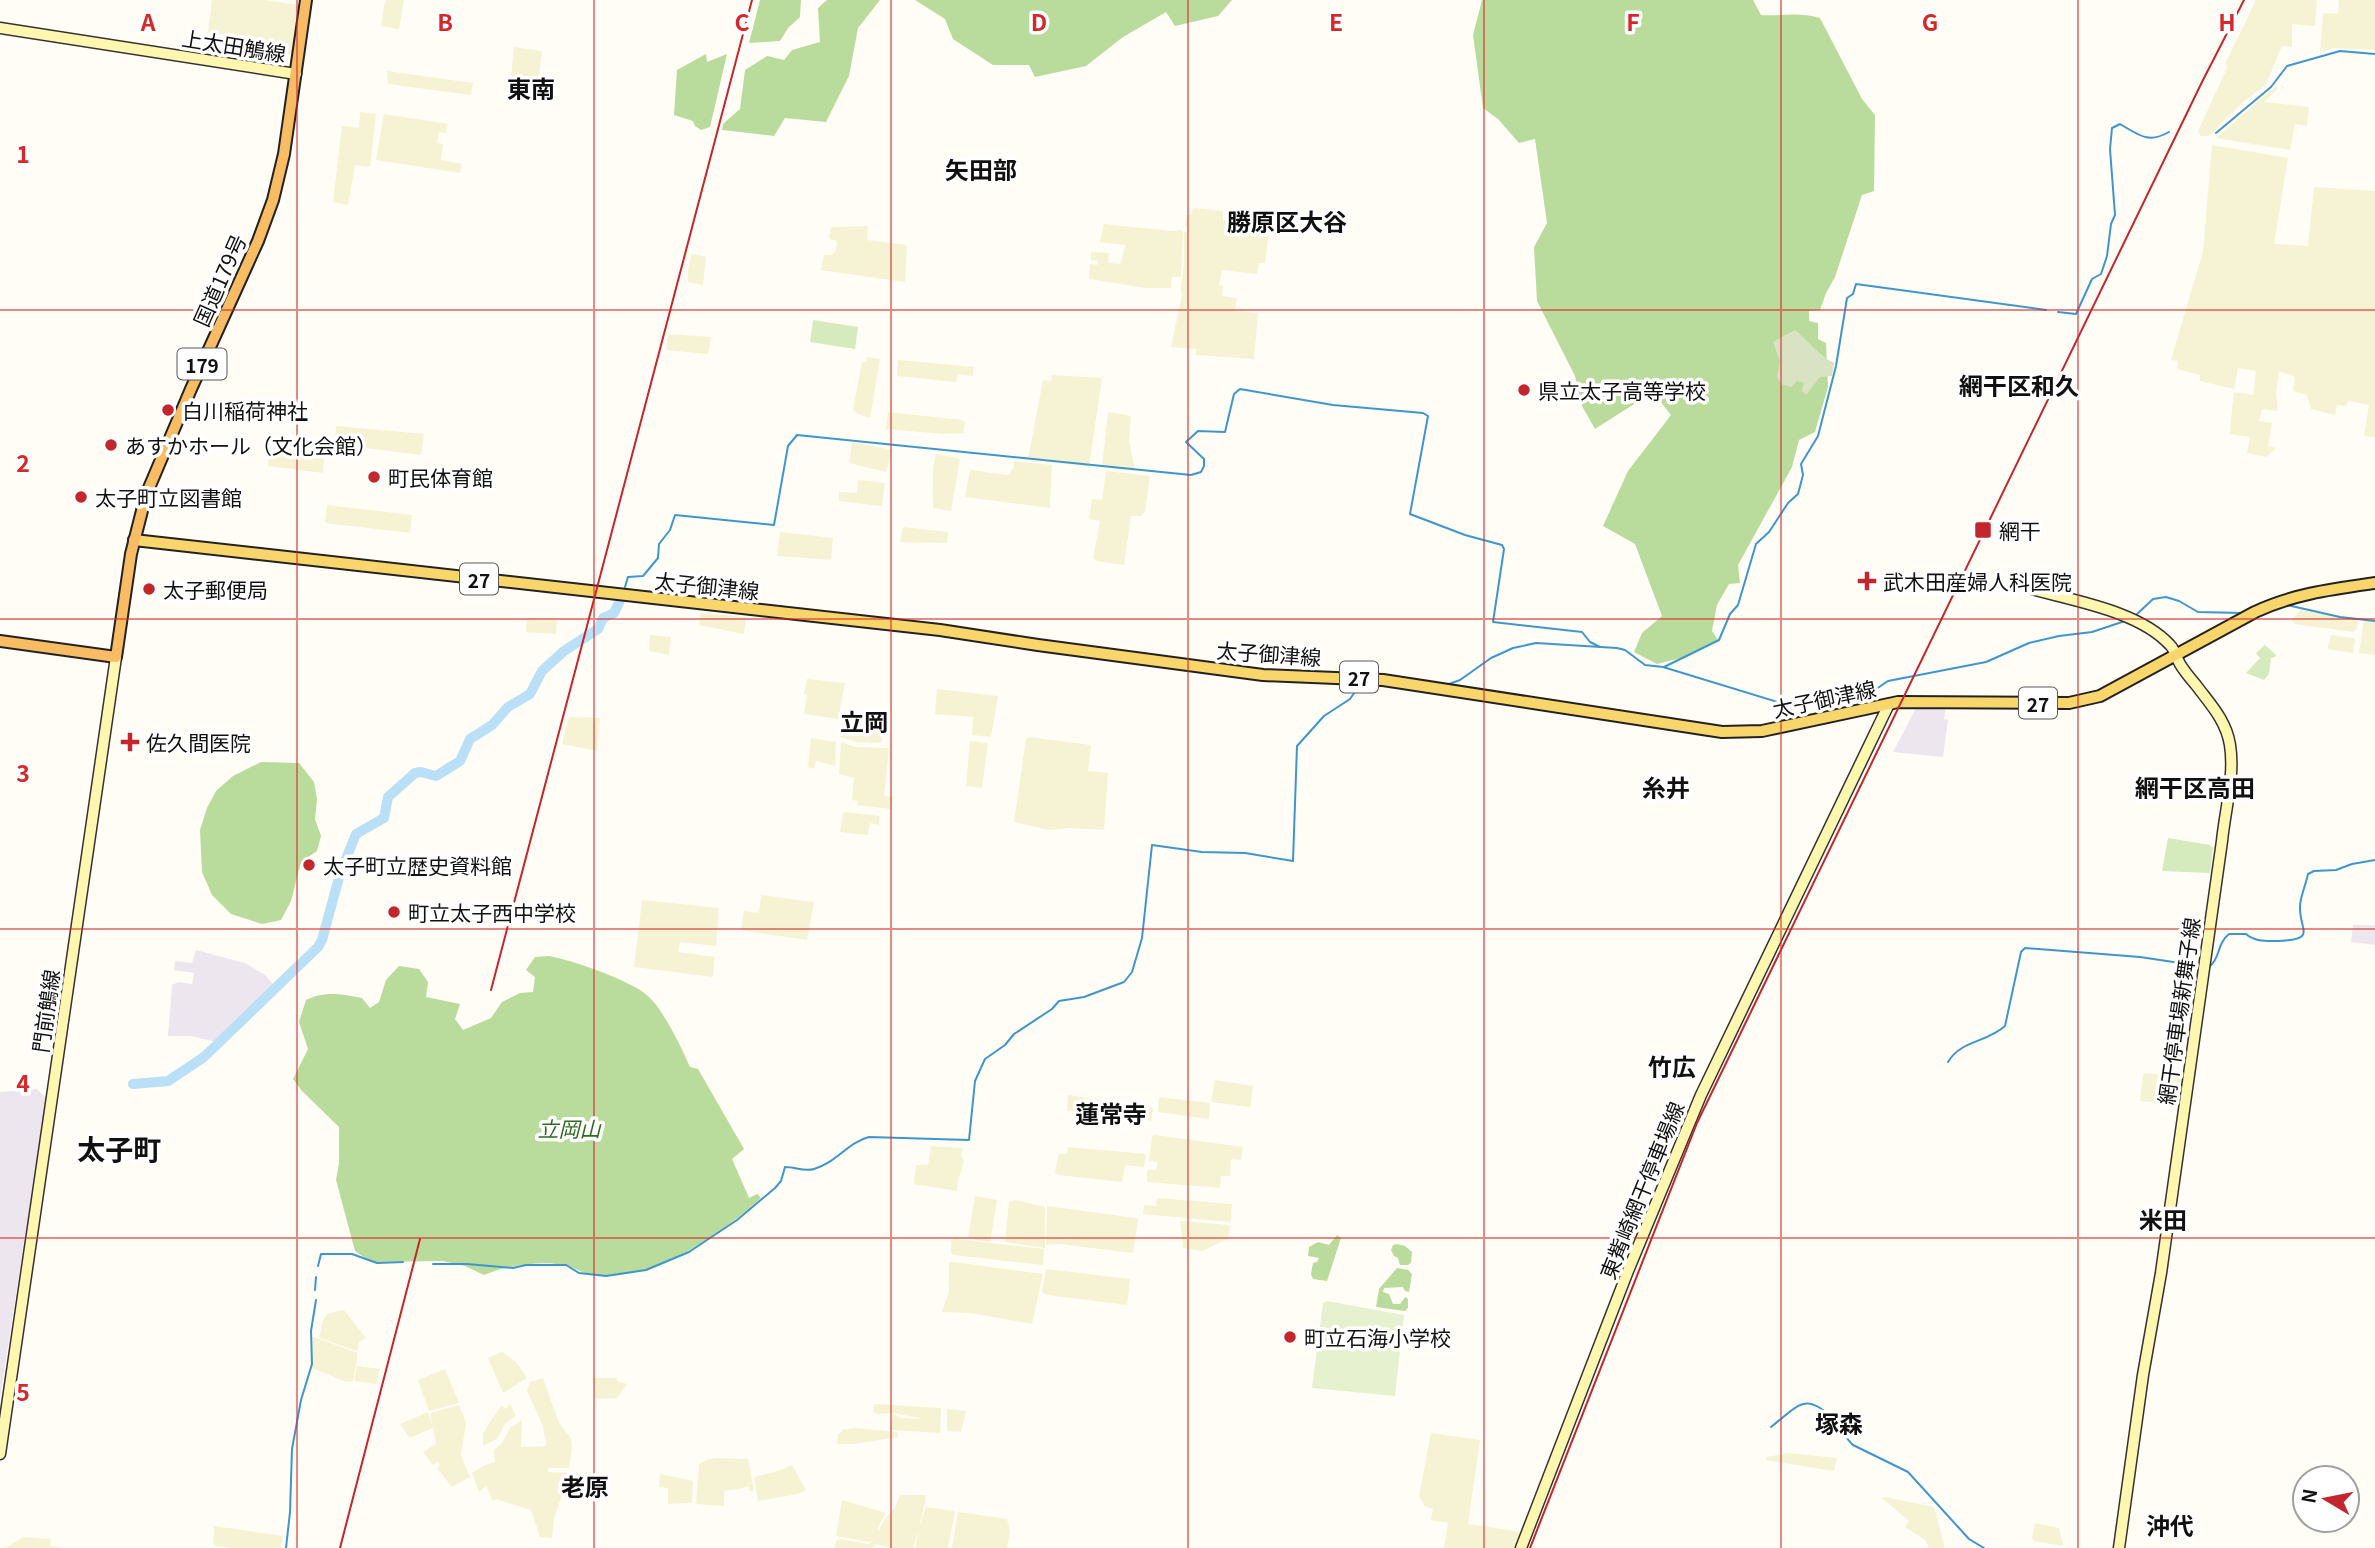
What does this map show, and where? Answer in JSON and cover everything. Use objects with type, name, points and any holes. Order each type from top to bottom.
[{"type":"highway","name":"国道179号","points":[[116,657],[134,540],[146,495],[266,222],[284,155],[306,0]]},
{"type":"highway","points":[[0,641],[116,657]]},
{"type":"main road","name":"上太田鵤線","points":[[0,29],[296,74]]},
{"type":"main road","name":"太子御津線","points":[[134,540],[940,630],[1263,675],[1383,680],[1586,709],[1707,731],[1762,730],[1889,704],[2086,701],[2283,600],[2375,583]]},
{"type":"main road","name":"網干停車場新舞子線","points":[[2032,589],[2132,620],[2159,635],[2173,649],[2220,716],[2228,734],[2231,764],[2176,1170],[2119,1548]]},
{"type":"main road","name":"門前鵤線","points":[[0,1454],[116,657]]},
{"type":"main road","name":"東觜崎網干停車場線","points":[[1521,1548],[1623,1284],[1701,1095],[1889,704]]},
{"type":"shaded area","points":[[212,0],[264,0],[299,5],[292,55],[255,51],[256,39],[208,32]]},
{"type":"shaded area","points":[[385,0],[404,0],[399,29],[381,26]]},
{"type":"shaded area","points":[[2256,0],[2317,0],[2315,26],[2292,24],[2292,47],[2282,46],[2266,84],[2209,136],[2201,136],[2198,131],[2227,68],[2226,62]]},
{"type":"shaded area","points":[[2339,0],[2375,0],[2375,50],[2333,48],[2320,53],[2323,13],[2338,14]]},
{"type":"shaded area","points":[[514,47],[542,51],[536,104],[509,99]]},
{"type":"shaded area","points":[[387,71],[473,83],[471,95],[388,84]]},
{"type":"shaded area","points":[[2276,86],[2278,89],[2264,102],[2309,107],[2307,126],[2295,124],[2290,150],[2216,138]]},
{"type":"shaded area","points":[[360,112],[376,114],[370,167],[355,165],[348,205],[333,202],[342,126],[359,128]]},
{"type":"shaded area","points":[[384,114],[448,124],[446,133],[439,132],[437,143],[443,144],[441,160],[462,164],[460,173],[376,160]]},
{"type":"shaded area","points":[[2212,145],[2288,158],[2274,244],[2308,246],[2314,187],[2375,191],[2375,437],[2364,436],[2369,405],[2349,401],[2346,406],[2337,405],[2335,415],[2311,409],[2307,395],[2293,391],[2295,377],[2279,371],[2276,392],[2278,411],[2262,409],[2259,421],[2272,423],[2268,446],[2276,448],[2266,457],[2247,453],[2250,437],[2230,434],[2231,419],[2234,392],[2253,395],[2256,371],[2238,368],[2234,389],[2200,381],[2200,375],[2177,369],[2178,361],[2171,360],[2203,251]]},
{"type":"shaded area","points":[[1193,208],[1223,211],[1223,220],[1270,225],[1265,263],[1259,263],[1257,274],[1222,270],[1219,285],[1223,286],[1222,296],[1237,298],[1235,311],[1258,313],[1254,359],[1196,355],[1196,349],[1171,347],[1182,295],[1184,232],[1188,232],[1188,227],[1185,226],[1187,215],[1191,215]]},
{"type":"shaded area","points":[[1104,224],[1183,230],[1181,277],[1172,277],[1171,288],[1145,288],[1089,279],[1090,264],[1097,265],[1098,261],[1091,260],[1091,252],[1109,253],[1108,263],[1120,264],[1123,255],[1125,245],[1100,242]]},
{"type":"shaded area","points":[[868,226],[867,240],[907,245],[905,282],[821,270],[824,255],[835,252],[837,241],[829,239],[831,227]]},
{"type":"shaded area","points":[[692,254],[706,257],[703,285],[688,282]]},
{"type":"shaded area","points":[[669,334],[711,337],[708,354],[666,350]]},
{"type":"shaded area","points":[[867,357],[880,359],[870,418],[853,410],[862,362],[866,362]]},
{"type":"shaded area","points":[[898,360],[974,367],[973,376],[958,374],[956,382],[897,376]]},
{"type":"shaded area","points":[[1052,375],[1102,378],[1089,467],[1028,459],[1043,380],[1051,381]]},
{"type":"shaded area","points":[[888,412],[962,420],[965,422],[963,433],[886,429]]},
{"type":"shaded area","points":[[1108,412],[1131,416],[1129,440],[1135,471],[1102,467]]},
{"type":"shaded area","points":[[336,426],[424,434],[421,455],[335,444]]},
{"type":"shaded area","points":[[277,442],[325,447],[323,473],[268,466],[269,454],[276,455]]},
{"type":"shaded area","points":[[852,442],[893,450],[886,472],[849,463]]},
{"type":"shaded area","points":[[936,454],[960,459],[951,511],[933,508],[933,468]]},
{"type":"shaded area","points":[[1014,461],[1052,465],[1050,508],[965,497],[970,470],[1008,475],[1013,469]]},
{"type":"shaded area","points":[[1106,471],[1150,476],[1145,512],[1141,516],[1131,516],[1124,565],[1093,558],[1100,521],[1089,519],[1092,499],[1102,500]]},
{"type":"shaded area","points":[[858,480],[885,483],[882,506],[839,501],[839,492],[857,493]]},
{"type":"shaded area","points":[[327,505],[412,515],[410,533],[325,523]]},
{"type":"shaded area","points":[[903,527],[948,532],[947,543],[900,542]]},
{"type":"shaded area","points":[[780,532],[833,538],[831,560],[777,556]]},
{"type":"shaded area","points":[[2300,610],[2358,620],[2357,629],[2353,632],[2295,624],[2292,621]]},
{"type":"shaded area","points":[[701,613],[746,617],[744,634],[699,625]]},
{"type":"shaded area","points":[[527,618],[557,620],[556,634],[526,632]]},
{"type":"shaded area","points":[[2364,620],[2375,621],[2375,655],[2359,653]]},
{"type":"shaded area","points":[[650,635],[671,637],[669,655],[649,651]]},
{"type":"shaded area","points":[[2331,635],[2353,638],[2353,653],[2327,649]]},
{"type":"shaded area","points":[[807,679],[845,683],[838,719],[804,714]]},
{"type":"shaded area","points":[[937,689],[998,696],[991,737],[972,735],[973,717],[935,714]]},
{"type":"shaded area","points":[[1930,704],[1946,705],[1944,719],[1948,720],[1943,757],[1893,752],[1917,706],[1925,708]]},
{"type":"shaded area","points":[[569,717],[600,718],[597,751],[562,744]]},
{"type":"shaded area","points":[[842,721],[884,726],[881,743],[857,742],[840,737]]},
{"type":"shaded area","points":[[1029,737],[1091,745],[1088,771],[1108,773],[1104,830],[1049,830],[1014,822],[1026,739]]},
{"type":"shaded area","points":[[811,738],[836,742],[835,766],[816,761],[814,769],[808,767]]},
{"type":"shaded area","points":[[970,741],[988,743],[982,788],[966,786]]},
{"type":"shaded area","points":[[841,742],[856,747],[889,748],[884,796],[893,797],[891,809],[857,805],[858,801],[852,800],[854,778],[839,774]]},
{"type":"shaded area","points":[[843,812],[880,816],[879,825],[870,823],[868,835],[840,832]]},
{"type":"shaded area","points":[[761,895],[814,902],[807,940],[741,930],[744,911],[759,913]]},
{"type":"shaded area","points":[[642,900],[719,908],[716,946],[680,942],[678,952],[715,957],[713,977],[634,967]]},
{"type":"shaded area","points":[[2353,925],[2375,925],[2375,945],[2351,942]]},
{"type":"shaded area","points":[[196,950],[245,963],[265,975],[275,986],[216,1042],[191,1036],[168,1036],[172,985],[178,982],[192,984],[194,973],[174,970],[175,961],[192,963]]},
{"type":"shaded area","points":[[2145,1073],[2185,1078],[2180,1105],[2140,1101]]},
{"type":"shaded area","points":[[1215,1080],[1253,1086],[1250,1107],[1211,1102]]},
{"type":"shaded area","points":[[37,1089],[46,1098],[0,1399],[0,1092]]},
{"type":"shaded area","points":[[1068,1095],[1153,1108],[1151,1121],[1067,1111]]},
{"type":"shaded area","points":[[1159,1097],[1210,1103],[1209,1119],[1158,1112]]},
{"type":"shaded area","points":[[1155,1135],[1243,1147],[1241,1160],[1231,1159],[1230,1176],[1221,1176],[1220,1188],[1147,1182],[1147,1170],[1156,1170],[1158,1162],[1149,1161],[1152,1137]]},
{"type":"shaded area","points":[[931,1146],[963,1148],[961,1156],[964,1161],[957,1191],[914,1184],[916,1165],[928,1165]]},
{"type":"shaded area","points":[[1068,1147],[1146,1154],[1144,1167],[1125,1165],[1122,1182],[1058,1175],[1055,1172],[1059,1154],[1067,1154]]},
{"type":"shaded area","points":[[975,1196],[997,1200],[990,1242],[968,1238]]},
{"type":"shaded area","points":[[1157,1198],[1232,1204],[1231,1222],[1143,1214],[1144,1205],[1156,1206]]},
{"type":"shaded area","points":[[1015,1200],[1045,1207],[1045,1248],[1005,1242],[1009,1202]]},
{"type":"shaded area","points":[[1047,1206],[1136,1218],[1138,1220],[1133,1253],[1060,1244],[1046,1245]]},
{"type":"shaded area","points":[[1180,1221],[1228,1225],[1228,1239],[1202,1251],[1183,1248]]},
{"type":"shaded area","points":[[955,1239],[1044,1249],[1043,1265],[954,1255],[951,1253],[951,1241]]},
{"type":"shaded area","points":[[949,1263],[1043,1274],[1032,1324],[970,1313],[942,1312],[949,1291]]},
{"type":"shaded area","points":[[1046,1269],[1130,1279],[1127,1305],[1047,1295],[1042,1292]]},
{"type":"shaded area","points":[[344,1310],[366,1338],[359,1342],[357,1351],[319,1338],[323,1320],[329,1313]]},
{"type":"shaded area","points":[[311,1336],[358,1353],[353,1381],[346,1382],[310,1367]]},
{"type":"shaded area","points":[[502,1352],[516,1362],[527,1378],[503,1393],[488,1358]]},
{"type":"shaded area","points":[[357,1366],[380,1369],[376,1384],[354,1381]]},
{"type":"shaded area","points":[[445,1369],[459,1403],[429,1411],[418,1380]]},
{"type":"shaded area","points":[[543,1378],[559,1423],[571,1438],[572,1448],[569,1468],[548,1468],[548,1472],[569,1473],[554,1519],[552,1538],[540,1537],[531,1510],[496,1499],[493,1501],[486,1486],[479,1492],[472,1473],[495,1462],[494,1450],[502,1443],[510,1428],[522,1420],[521,1447],[546,1446],[543,1426],[527,1391],[530,1382]]},
{"type":"shaded area","points":[[592,1378],[617,1378],[617,1381],[627,1384],[617,1398],[598,1399],[595,1397]]},
{"type":"shaded area","points":[[510,1404],[516,1416],[505,1424],[497,1439],[483,1446],[483,1434],[490,1422],[501,1406],[506,1409]]},
{"type":"shaded area","points":[[874,1404],[941,1408],[940,1433],[892,1430],[893,1414],[901,1418],[924,1419],[893,1413],[877,1414],[873,1412]]},
{"type":"shaded area","points":[[459,1405],[466,1423],[461,1455],[470,1477],[452,1487],[437,1468],[440,1465],[437,1462],[433,1465],[423,1452],[436,1444],[430,1413]]},
{"type":"shaded area","points":[[947,1409],[966,1411],[961,1432],[947,1431]]},
{"type":"shaded area","points":[[428,1412],[433,1428],[410,1438],[400,1424]]},
{"type":"shaded area","points":[[854,1428],[897,1432],[898,1437],[837,1444],[838,1434],[842,1430]]},
{"type":"shaded area","points":[[1431,1433],[1480,1440],[1468,1524],[1522,1532],[1515,1548],[1444,1548],[1448,1523],[1431,1520],[1433,1509],[1425,1507],[1419,1496]]},
{"type":"shaded area","points":[[1788,1453],[1837,1458],[1834,1471],[1766,1460],[1767,1457]]},
{"type":"shaded area","points":[[709,1459],[748,1459],[754,1491],[749,1491],[749,1487],[724,1491],[724,1506],[696,1504],[699,1464]]},
{"type":"shaded area","points":[[792,1465],[806,1490],[798,1494],[758,1501],[754,1477]]},
{"type":"shaded area","points":[[660,1474],[693,1481],[692,1503],[668,1504],[668,1488],[659,1487]]},
{"type":"shaded area","points":[[900,1495],[925,1495],[919,1528],[926,1507],[955,1511],[948,1548],[915,1548],[919,1530],[913,1548],[892,1548],[875,1544],[872,1548],[835,1548],[836,1541],[840,1539],[874,1545],[869,1543],[875,1539],[868,1542],[836,1536],[842,1500],[886,1513],[878,1531],[895,1508]]},
{"type":"shaded area","points":[[1882,1498],[1934,1507],[1945,1548],[1929,1548],[1925,1540],[1905,1527],[1909,1521]]},
{"type":"shaded area","points":[[958,1512],[1007,1519],[1010,1531],[1007,1548],[952,1548]]},
{"type":"shaded area","points":[[2035,1523],[2059,1528],[2063,1546],[2034,1541],[2032,1538]]},
{"type":"shaded area","points":[[214,1526],[283,1536],[281,1548],[216,1546],[213,1543]]},
{"type":"shaded area","points":[[23,1537],[51,1539],[50,1546],[64,1548],[6,1548]]},
{"type":"green space","points":[[760,0],[801,0],[800,17],[788,28],[780,41],[749,43]]},
{"type":"green space","points":[[827,0],[880,0],[858,28],[849,76],[826,122],[785,118],[774,136],[722,130],[723,124],[740,109],[745,70],[767,56],[784,60],[792,50],[820,42],[818,8]]},
{"type":"green space","points":[[915,0],[1232,0],[1218,16],[1175,26],[1166,12],[1123,37],[1086,66],[1035,77],[1029,65],[993,65],[953,39],[945,19]]},
{"type":"green space","points":[[1482,0],[1753,0],[1761,15],[1820,18],[1862,99],[1875,115],[1874,191],[1862,195],[1835,277],[1820,310],[1809,311],[1809,321],[1818,323],[1818,339],[1826,343],[1828,387],[1815,432],[1799,440],[1792,467],[1738,565],[1740,583],[1729,584],[1717,605],[1712,631],[1718,640],[1689,656],[1657,664],[1634,652],[1642,633],[1662,616],[1635,544],[1603,526],[1628,471],[1671,415],[1653,392],[1595,429],[1582,406],[1575,376],[1537,301],[1534,247],[1547,223],[1535,139],[1519,143],[1498,119],[1483,108],[1473,35]]},
{"type":"green space","points":[[706,54],[707,62],[727,54],[710,127],[701,130],[693,121],[674,115],[677,70]]},
{"type":"green space","points":[[813,320],[858,327],[855,349],[810,342]]},
{"type":"green space","points":[[1795,330],[1834,363],[1832,376],[1820,377],[1806,395],[1802,390],[1804,383],[1797,381],[1791,387],[1781,384],[1777,377],[1780,361],[1773,342]]},
{"type":"green space","points":[[2265,645],[2277,656],[2271,658],[2269,674],[2264,680],[2246,673],[2260,658],[2256,653]]},
{"type":"green space","points":[[261,762],[299,763],[314,782],[317,799],[315,819],[321,836],[317,851],[301,862],[291,901],[281,920],[262,924],[231,914],[212,895],[202,872],[200,830],[216,791],[233,776]]},
{"type":"green space","points":[[2168,838],[2210,845],[2213,848],[2210,873],[2162,871]]},
{"type":"green space","name":"立岡山","points":[[549,956],[630,984],[654,1002],[672,1030],[690,1067],[698,1069],[744,1149],[732,1159],[749,1198],[757,1194],[761,1198],[704,1242],[659,1265],[636,1272],[589,1274],[566,1266],[545,1263],[512,1267],[484,1275],[465,1266],[443,1261],[371,1262],[355,1251],[336,1180],[339,1127],[293,1079],[308,1049],[299,1022],[306,1000],[327,994],[347,995],[362,998],[370,1008],[379,1002],[386,980],[399,966],[419,969],[428,982],[426,997],[460,1004],[455,1019],[463,1030],[491,1018],[502,1002],[520,993],[533,992],[535,977],[526,970],[535,957]]},
{"type":"green space","points":[[1337,1235],[1341,1238],[1327,1281],[1313,1279],[1313,1263],[1319,1258],[1308,1256],[1309,1247],[1318,1242],[1329,1245]]},
{"type":"green space","points":[[1397,1244],[1412,1252],[1411,1263],[1408,1265],[1400,1265],[1398,1258],[1394,1256],[1391,1250],[1393,1245]]},
{"type":"green space","points":[[1397,1268],[1408,1270],[1412,1274],[1409,1292],[1403,1287],[1384,1288],[1383,1292],[1389,1294],[1393,1304],[1400,1304],[1405,1297],[1408,1299],[1408,1308],[1405,1311],[1376,1307],[1379,1289]]},
{"type":"green space","points":[[1327,1301],[1404,1315],[1395,1396],[1312,1388],[1323,1303]]},
{"type":"waterway","points":[[2216,133],[2271,87],[2287,66],[2340,51],[2375,54]]},
{"type":"waterway","points":[[2058,312],[2076,314],[2092,279],[2101,274],[2107,256],[2111,224],[2115,215],[2110,149],[2112,128],[2120,124],[2149,138],[2169,132]]},
{"type":"waterway","points":[[1664,667],[1719,640],[1730,614],[1738,605],[1756,544],[1769,532],[1788,503],[1798,494],[1803,475],[1801,464],[1818,436],[1836,366],[1847,298],[1853,294],[1856,284],[2046,310]]},
{"type":"waterway","points":[[625,587],[628,577],[643,576],[658,558],[659,544],[670,530],[675,515],[774,525],[788,446],[797,435],[1191,475],[1201,472],[1204,459],[1186,442],[1198,431],[1225,432],[1234,394],[1240,389],[1333,405],[1423,413],[1428,416],[1410,514],[1465,535],[1502,545],[1504,549],[1493,622],[1582,632],[1590,642],[1600,647]]},
{"type":"waterway","points":[[2136,615],[2153,599],[2166,597],[2198,612],[2242,613]]},
{"type":"waterway","points":[[133,1084],[168,1081],[204,1057],[318,947],[340,874],[356,834],[384,818],[388,797],[415,773],[436,776],[460,761],[470,739],[492,725],[508,707],[530,694],[542,671],[564,651],[598,629],[603,618],[614,613],[619,603]]},
{"type":"waterway","points":[[2287,605],[2340,617],[2375,621]]},
{"type":"waterway","points":[[1449,684],[1460,680],[1491,658],[1513,648],[1536,643],[1617,648],[1625,650],[1645,665],[1663,667],[1781,703],[1841,695],[1866,696],[1888,681],[1986,662],[2029,643],[2092,632],[2125,621]]},
{"type":"waterway","points":[[433,1264],[513,1268],[526,1265],[566,1265],[579,1273],[606,1276],[646,1270],[689,1252],[737,1220],[775,1188],[781,1181],[785,1167],[814,1169],[869,1137],[969,1140],[975,1081],[985,1059],[1059,1001],[1084,997],[1124,982],[1132,972],[1142,938],[1152,845],[1202,852],[1245,853],[1293,861],[1297,746],[1324,716],[1350,699],[1361,683]]},
{"type":"waterway","points":[[2210,966],[2229,934],[2246,934],[2257,940],[2269,941],[2290,940],[2302,936],[2304,932],[2300,903],[2308,874],[2375,860]]},
{"type":"waterway","points":[[1948,1062],[1960,1049],[1998,1032],[2005,1026],[2021,952],[2025,948],[2140,957],[2200,966]]},
{"type":"waterway","points":[[318,1266],[321,1254],[352,1254],[377,1263],[403,1262]]},
{"type":"waterway","points":[[315,1290],[316,1277]]},
{"type":"waterway","points":[[286,1548],[292,1449],[301,1400],[312,1364],[311,1331],[316,1300]]},
{"type":"waterway","points":[[1771,1427],[1796,1407],[1803,1404],[1817,1406],[1836,1422],[1853,1445],[1908,1472],[1969,1539],[1984,1548]]},
{"type":"railway","points":[[491,990],[752,0]]},
{"type":"railway","points":[[1530,1548],[1697,1123],[2244,0]]},
{"type":"railway","points":[[340,1548],[420,1239]]},
{"type":"place","name":"県立太子高等学校","points":[[1524,390]]},
{"type":"place","name":"白川稲荷神社","points":[[168,410]]},
{"type":"place","name":"あすかホール（文化会館）","points":[[111,445]]},
{"type":"place","name":"町民体育館","points":[[374,477]]},
{"type":"place","name":"太子町立図書館","points":[[81,497]]},
{"type":"place","name":"網干","points":[[1983,530]]},
{"type":"place","name":"武木田産婦人科医院","points":[[1867,581]]},
{"type":"place","name":"太子郵便局","points":[[149,589]]},
{"type":"place","name":"佐久間医院","points":[[130,742]]},
{"type":"place","name":"太子町立歴史資料館","points":[[309,865]]},
{"type":"place","name":"町立太子西中学校","points":[[394,912]]},
{"type":"place","name":"町立石海小学校","points":[[1290,1337]]},
{"type":"district","name":"東南","points":[[531,87]]},
{"type":"district","name":"矢田部","points":[[981,168]]},
{"type":"district","name":"勝原区大谷","points":[[1287,220]]},
{"type":"district","name":"網干区和久","points":[[2019,384]]},
{"type":"district","name":"立岡","points":[[864,720]]},
{"type":"district","name":"糸井","points":[[1666,786]]},
{"type":"district","name":"網干区高田","points":[[2195,786]]},
{"type":"district","name":"竹広","points":[[1672,1065]]},
{"type":"district","name":"蓮常寺","points":[[1111,1112]]},
{"type":"district","name":"太子町","points":[[119,1148]]},
{"type":"district","name":"米田","points":[[2163,1218]]},
{"type":"district","name":"塚森","points":[[1839,1422]]},
{"type":"district","name":"老原","points":[[585,1485]]},
{"type":"district","name":"沖代","points":[[2170,1524]]}]
